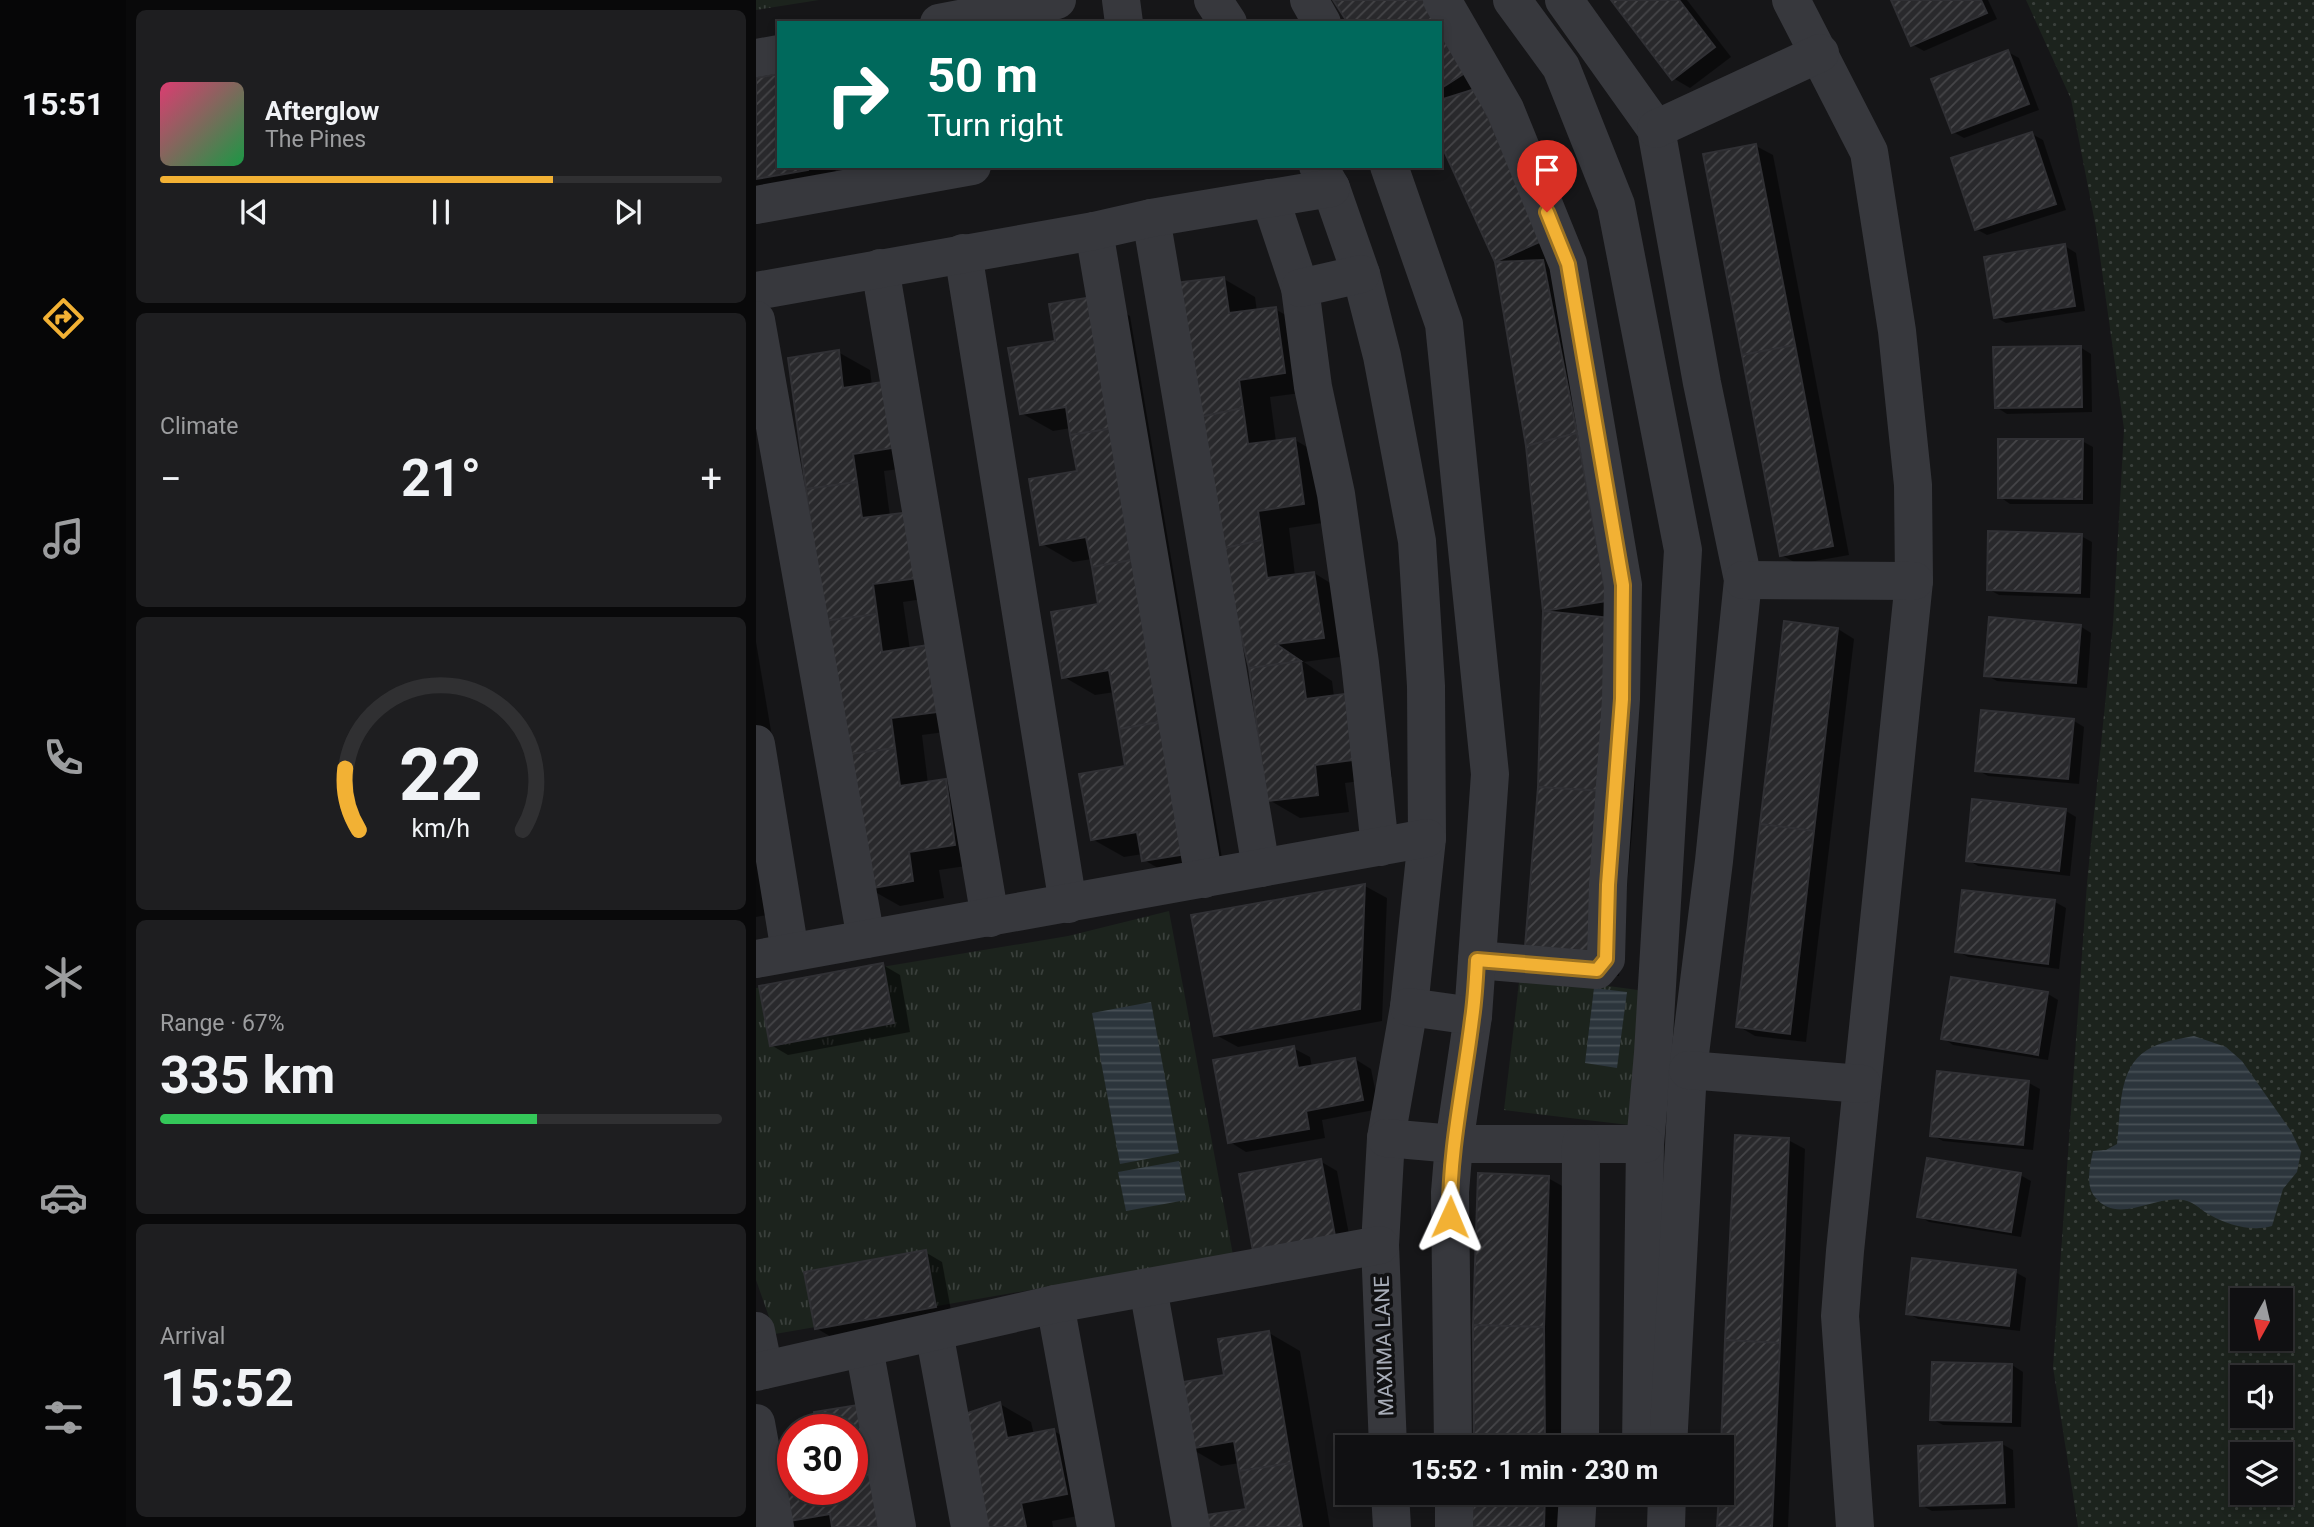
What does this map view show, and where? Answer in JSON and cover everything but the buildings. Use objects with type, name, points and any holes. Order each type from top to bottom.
[{"type":"street","points":[[949,21],[1057,0]]},
{"type":"street","points":[[1121,0],[1124,21]]},
{"type":"street","points":[[1213,0],[1227,21]]},
{"type":"street","points":[[1309,0],[1321,21]]},
{"type":"street","points":[[1442,0],[1505,109],[1568,264],[1623,585],[1622,699],[1608,885],[1606,959],[1597,970],[1477,960]]},
{"type":"street","points":[[1512,0],[1561,67],[1616,205],[1683,550],[1653,1053],[1645,1144],[1641,1435]]},
{"type":"street","points":[[1564,0],[1656,129],[1702,383],[1743,580],[1714,861],[1688,1070],[1669,1435]]},
{"type":"street","points":[[1791,0],[1869,152],[1897,331],[1913,485],[1914,581],[1840,1316],[1855,1527]]},
{"type":"street","points":[[1656,129],[1820,53]]},
{"type":"street","points":[[756,58],[777,54]]},
{"type":"street","points":[[756,205],[961,168]]},
{"type":"street","points":[[1390,168],[1444,324],[1490,775],[1473,1016],[1454,1144],[1450,1192],[1453,1435]]},
{"type":"street","points":[[756,291],[1270,198],[1324,177]]},
{"type":"street","name":"MAXIMA LANE","points":[[1324,177],[1362,274],[1382,356],[1417,541],[1426,686],[1427,838],[1409,1007],[1386,1138],[1380,1245],[1388,1435]]},
{"type":"street","points":[[1270,198],[1300,288],[1312,387],[1338,507],[1360,663],[1380,846]]},
{"type":"street","points":[[1151,218],[1261,868]]},
{"type":"street","points":[[1094,231],[1204,879]]},
{"type":"street","points":[[963,253],[1068,904]]},
{"type":"street","points":[[880,268],[990,918]]},
{"type":"street","points":[[1300,288],[1362,274]]},
{"type":"street","points":[[756,320],[866,939]]},
{"type":"street","points":[[1743,580],[1914,581]]},
{"type":"street","points":[[756,744],[773,955],[1427,838]]},
{"type":"street","points":[[1409,1007],[1473,1016]]},
{"type":"street","points":[[1688,1070],[1862,1084]]},
{"type":"street","points":[[1386,1138],[1454,1144],[1645,1144]]},
{"type":"street","points":[[1580,1435],[1581,1144]]},
{"type":"street","points":[[756,1331],[760,1371],[1055,1304],[1380,1245]]},
{"type":"street","points":[[1148,1287],[1191,1527]]},
{"type":"street","points":[[1055,1304],[1096,1527]]},
{"type":"street","points":[[934,1332],[970,1527]]},
{"type":"street","points":[[864,1348],[897,1527]]},
{"type":"street","points":[[756,1423],[775,1527]]},
{"type":"street","points":[[1391,1505],[1392,1527]]},
{"type":"street","points":[[1454,1505],[1454,1527]]},
{"type":"street","points":[[1576,1527],[1577,1505]]},
{"type":"street","points":[[1640,1527],[1641,1505]]},
{"type":"street","points":[[1666,1527],[1667,1505]]},
{"type":"green space","points":[[756,0],[819,0],[756,10]]},
{"type":"green space","points":[[2026,0],[2314,0],[2314,1527],[2078,1527],[2053,1367],[2087,883],[2113,625],[2124,429],[2096,228],[2071,99]]},
{"type":"green space","points":[[1169,911],[1233,1255],[775,1334],[756,1280],[756,988],[1068,936]]},
{"type":"green space","points":[[1520,974],[1638,990],[1654,1128],[1504,1110]]},
{"type":"shaded area","points":[[1594,988],[1627,992],[1617,1068],[1585,1063]]},
{"type":"shaded area","points":[[1151,1002],[1179,1153],[1120,1164],[1092,1013]]},
{"type":"shaded area","points":[[2194,1036],[2226,1047],[2242,1061],[2291,1131],[2301,1152],[2297,1172],[2283,1189],[2272,1226],[2248,1228],[2224,1222],[2190,1202],[2175,1199],[2115,1209],[2105,1205],[2092,1192],[2089,1175],[2093,1151],[2106,1150],[2117,1144],[2122,1092],[2130,1068],[2137,1058],[2152,1047]]},
{"type":"shaded area","points":[[1179,1161],[1186,1200],[1126,1211],[1118,1172]]},
{"type":"route","points":[[1450,1217],[1454,1144],[1473,1016],[1477,960],[1597,970],[1606,959],[1608,885],[1622,699],[1623,585],[1568,264],[1547,212]]}]
